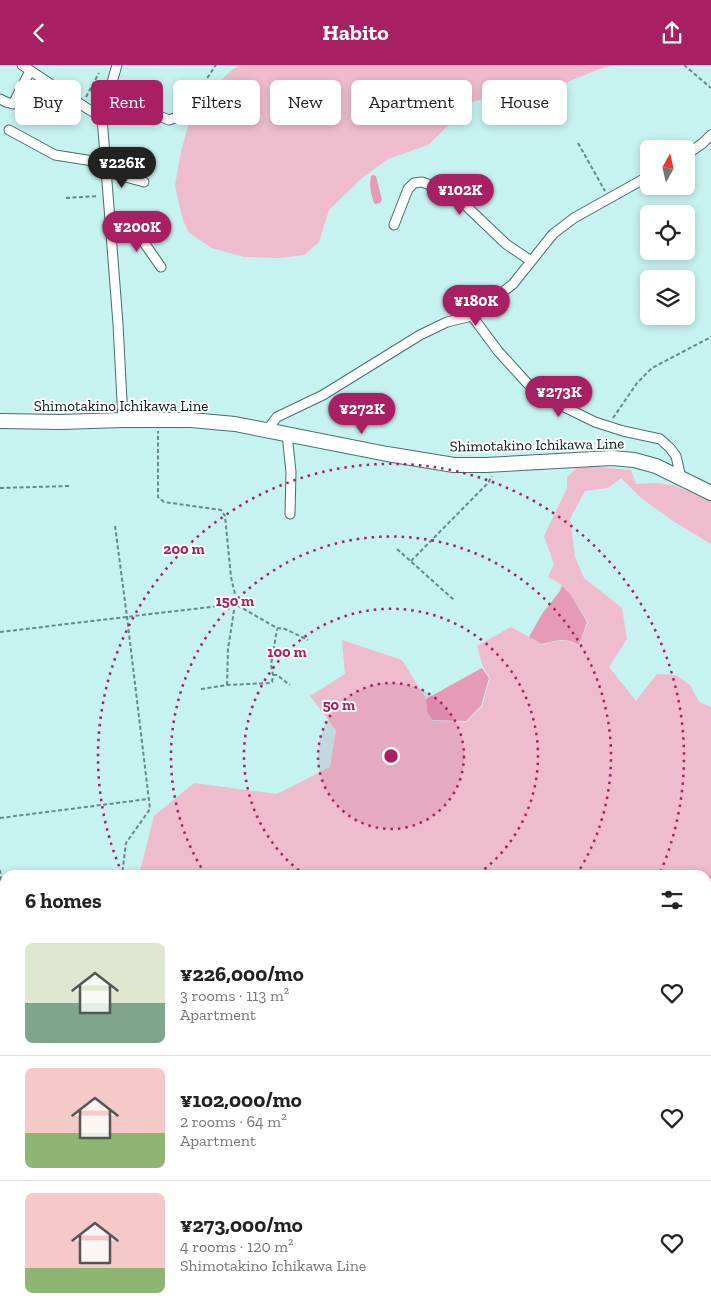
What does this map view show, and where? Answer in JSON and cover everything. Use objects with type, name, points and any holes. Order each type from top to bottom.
[{"type":"main road","name":"Shimotakino Ichikawa Line","points":[[0,421],[61,422],[158,419],[226,423],[386,454],[454,465],[612,458],[634,460],[681,478],[711,493]]},
{"type":"street","points":[[22,65],[91,110]]},
{"type":"street","points":[[112,80],[117,65]]},
{"type":"street","points":[[0,99],[13,104],[30,71]]},
{"type":"street","points":[[103,125],[109,194],[123,419]]},
{"type":"street","points":[[9,130],[55,155],[106,168],[144,182]]},
{"type":"street","points":[[695,149],[711,135]]},
{"type":"street","points":[[267,431],[277,417],[323,395],[420,335],[447,323],[472,316],[513,284],[553,234],[574,218],[640,180]]},
{"type":"street","points":[[394,225],[408,189],[414,183],[422,182],[436,187],[462,202],[506,244],[531,261]]},
{"type":"street","points":[[112,238],[138,234],[161,267]]},
{"type":"street","points":[[472,316],[498,351],[527,383],[552,401],[595,422],[623,431],[660,439],[676,456],[681,478]]},
{"type":"street","points":[[287,434],[291,471],[290,514]]},
{"type":"path","points":[[205,80],[216,65]]},
{"type":"path","points":[[684,65],[711,88]]},
{"type":"path","points":[[82,105],[99,73]]},
{"type":"path","points":[[578,143],[609,198]]},
{"type":"path","points":[[66,198],[109,194]]},
{"type":"path","points":[[608,427],[616,411],[637,383],[652,368],[711,337]]},
{"type":"path","points":[[158,419],[158,497],[164,502],[221,510],[225,517],[231,577],[235,594],[228,649],[228,685]]},
{"type":"path","points":[[411,561],[488,483],[492,474],[492,464]]},
{"type":"path","points":[[0,488],[70,486]]},
{"type":"path","points":[[115,526],[150,809],[126,843],[123,870]]},
{"type":"path","points":[[397,549],[454,600]]},
{"type":"path","points":[[0,632],[235,604],[277,628],[285,629],[308,640]]},
{"type":"path","points":[[200,689],[272,682],[271,665],[277,628]]},
{"type":"path","points":[[273,675],[277,675],[290,685]]},
{"type":"path","points":[[0,818],[148,799]]},
{"type":"shaded area","points":[[240,65],[617,65],[605,67],[567,82],[567,80],[482,80],[482,99],[472,103],[472,80],[351,80],[351,125],[449,125],[428,145],[388,159],[362,178],[329,210],[319,242],[304,255],[279,258],[244,257],[212,248],[189,233],[183,220],[175,186],[180,156],[188,125],[260,125],[260,80],[221,80]]},
{"type":"shaded area","points":[[371,176],[376,176],[382,200],[376,204],[374,203],[370,187]]},
{"type":"shaded area","points":[[580,465],[631,470],[636,484],[657,483],[673,485],[711,501],[711,544],[673,521],[641,498],[621,478],[608,488],[585,491],[570,519],[575,557],[584,578],[622,608],[627,639],[609,667],[636,701],[657,674],[676,675],[690,685],[699,702],[711,707],[711,870],[140,870],[154,816],[194,783],[277,794],[330,767],[336,730],[310,696],[345,674],[342,640],[402,660],[426,699],[427,712],[432,721],[466,722],[482,707],[490,678],[483,667],[477,646],[511,627],[543,645],[561,641],[579,646],[588,622],[564,586],[548,577],[554,564],[544,536],[567,488],[567,477]]},
{"type":"shaded area","points":[[562,585],[571,595],[587,622],[579,645],[560,640],[542,644],[529,637],[542,614],[560,591]]},
{"type":"shaded area","points":[[482,668],[489,678],[481,706],[466,721],[432,720],[427,712],[426,699]]}]
